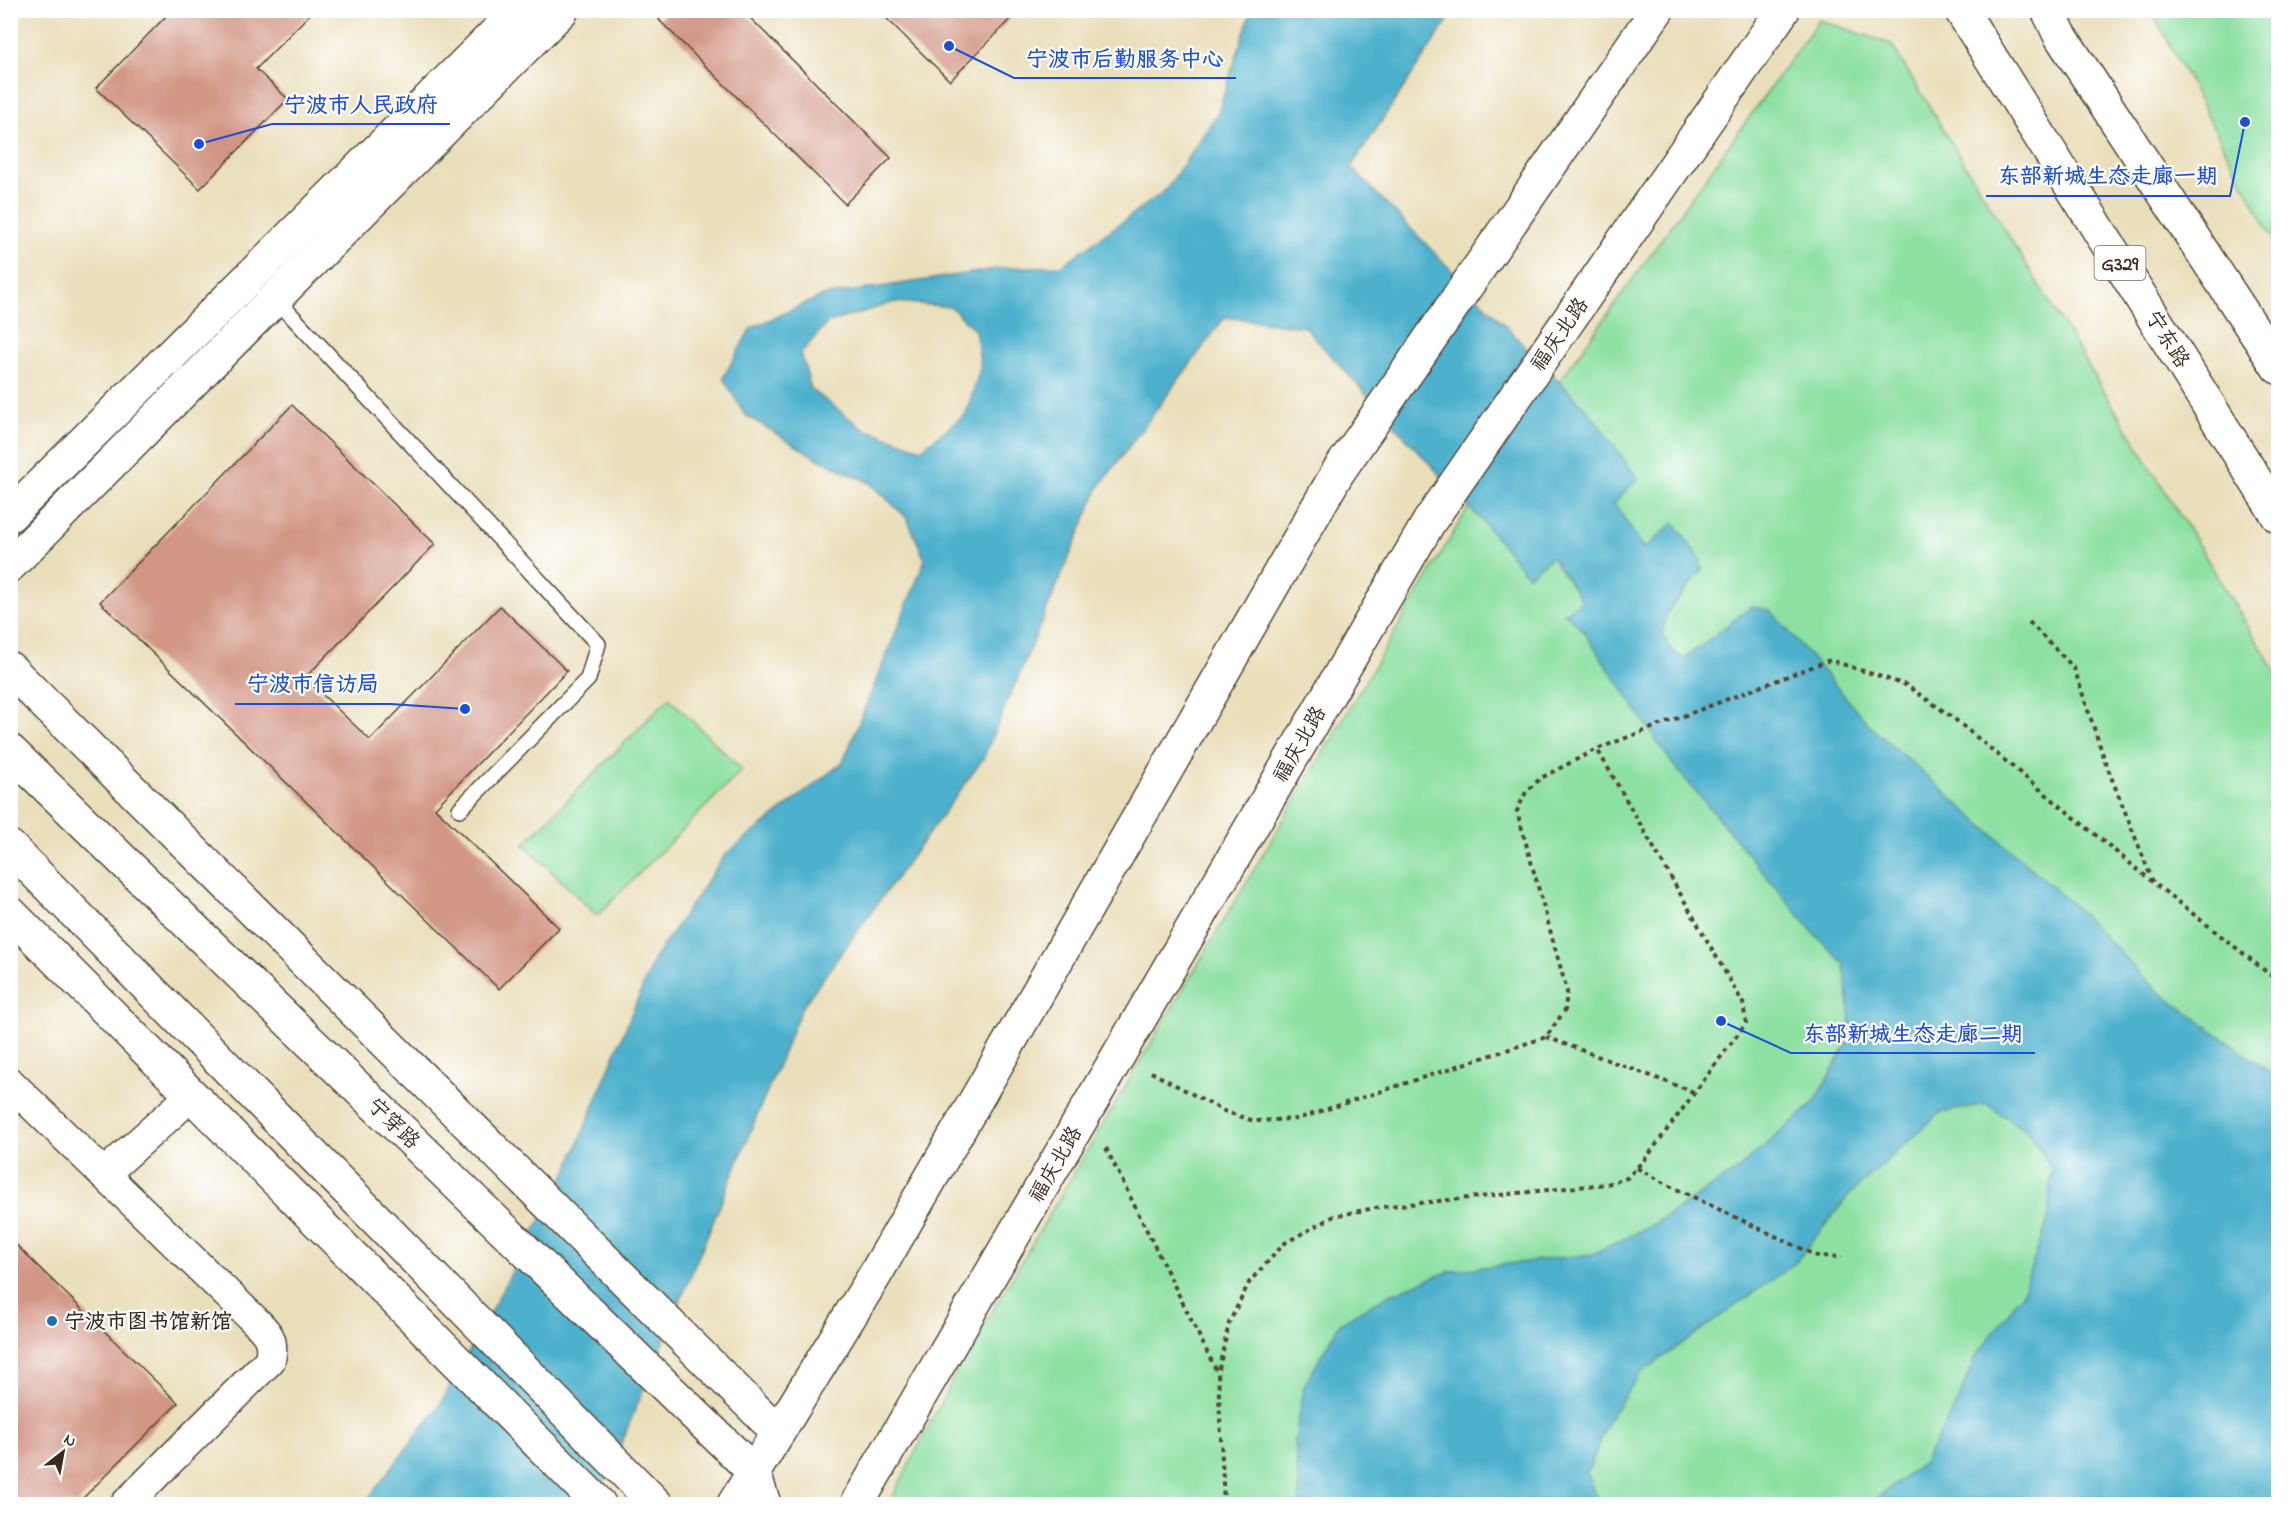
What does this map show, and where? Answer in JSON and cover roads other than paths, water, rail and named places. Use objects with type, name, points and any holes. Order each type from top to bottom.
[{"type":"main road","points":[[10,515],[519,10]]},
{"type":"main road","points":[[10,566],[562,10]]},
{"type":"main road","points":[[734,1504],[875,1275],[1338,472],[1657,10]]},
{"type":"main road","name":"福庆北路","points":[[857,1504],[1429,522],[1783,10]]},
{"type":"main road","name":"宁东路","points":[[1961,10],[2278,516]]},
{"type":"main road","points":[[2048,10],[2060,35],[2278,367]]},
{"type":"main road","points":[[10,669],[778,1432]]},
{"type":"main road","name":"宁穿路","points":[[10,751],[753,1471],[764,1504]]},
{"type":"main road","points":[[10,847],[657,1504]]},
{"type":"main road","points":[[10,913],[590,1495]]},
{"type":"street","points":[[10,1083],[249,1314],[268,1335],[273,1345],[270,1360],[126,1504]]},
{"type":"street","points":[[104,1174],[192,1095]]},
{"type":"lane","points":[[254,274],[598,644],[588,679],[460,809]]},
{"type":"water","points":[[1251,11],[1454,11],[1351,167],[1590,413],[1638,479],[1614,503],[1644,549],[1674,523],[1699,557],[1702,571],[1667,612],[1662,635],[1676,655],[1684,659],[1751,607],[1770,610],[1872,728],[2073,905],[2158,991],[2278,1078],[2278,1504],[1869,1504],[1923,1463],[1955,1407],[1974,1359],[2021,1296],[2049,1217],[2052,1169],[2029,1133],[1986,1104],[1940,1113],[1850,1194],[1794,1264],[1641,1373],[1609,1419],[1587,1473],[1599,1504],[1300,1504],[1295,1439],[1305,1384],[1340,1323],[1388,1295],[1450,1271],[1592,1254],[1651,1226],[1736,1171],[1814,1103],[1852,1035],[1844,964],[1813,932],[1672,763],[1582,629],[1564,613],[1582,601],[1552,557],[1528,576],[1490,530],[1305,327],[1225,317],[1099,487],[983,759],[802,1007],[596,1504],[364,1504],[439,1406],[567,1171],[654,959],[725,855],[843,762],[925,560],[907,518],[870,483],[817,458],[745,415],[723,378],[751,328],[822,296],[1003,268],[1061,266],[1166,190],[1218,113]],"holes":[[[895,302],[951,307],[975,330],[981,366],[966,414],[921,449],[862,428],[811,389],[801,353],[827,323]]]},
{"type":"place","name":"宁波市后勤服务中心","points":[[949,46]]},
{"type":"place","name":"东部新城生态走廊一期","points":[[2245,122]]},
{"type":"place","name":"宁波市人民政府","points":[[199,144]]},
{"type":"place","name":"宁波市信访局","points":[[465,709]]},
{"type":"place","name":"东部新城生态走廊二期","points":[[1721,1021]]},
{"type":"place","name":"宁波市图书馆新馆","points":[[52,1321]]}]
